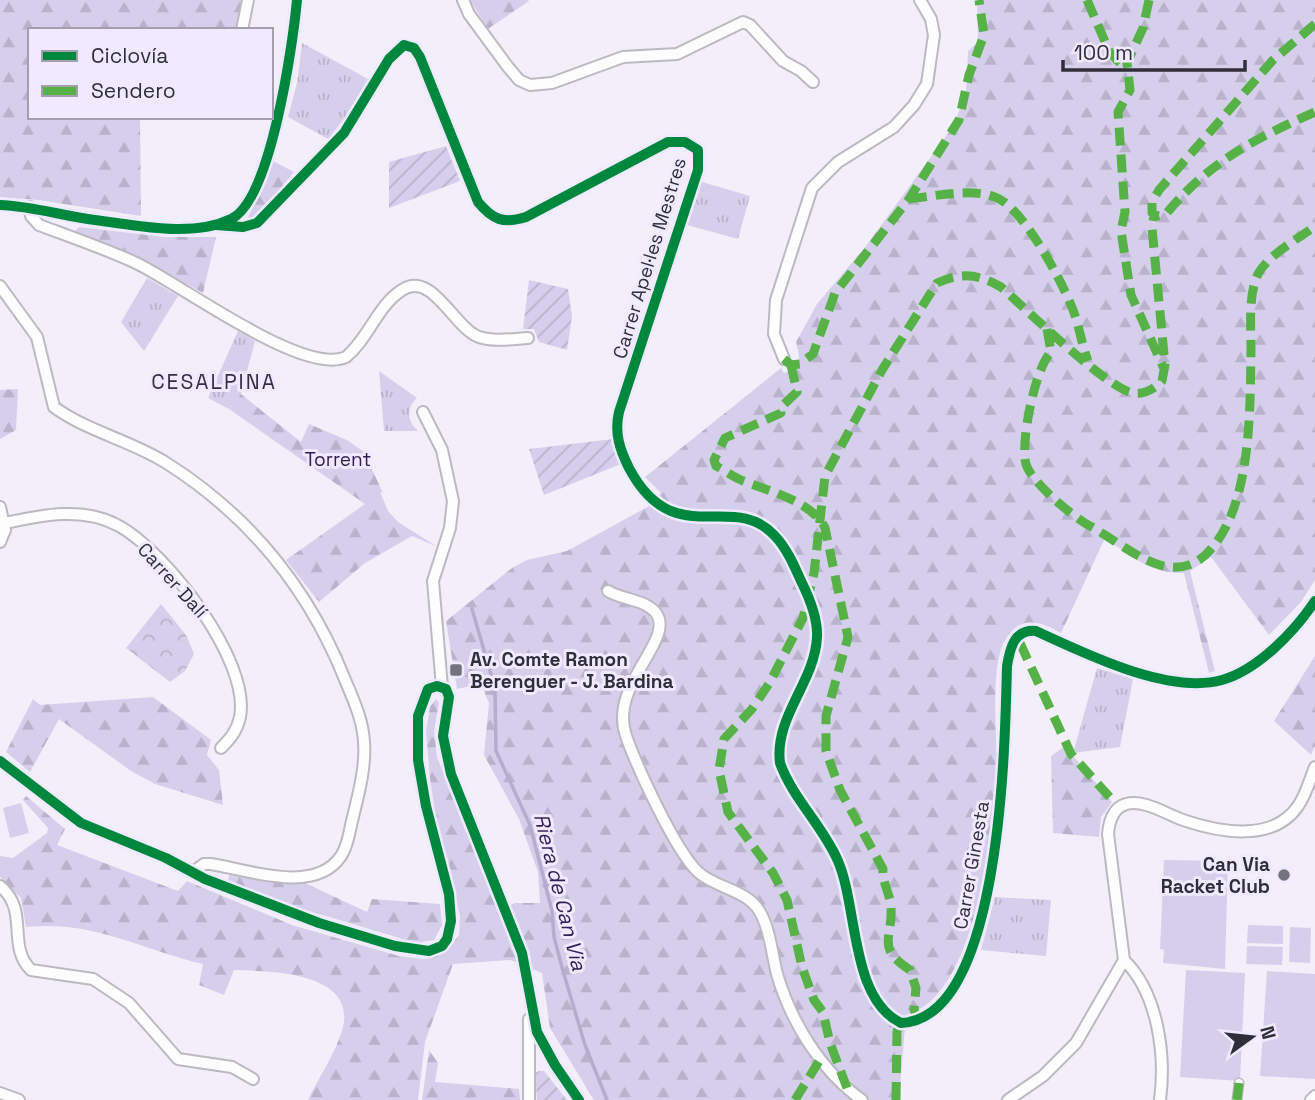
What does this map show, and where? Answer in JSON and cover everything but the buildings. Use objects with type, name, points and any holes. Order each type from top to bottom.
[{"type":"street","points":[[242,28],[247,0]]},
{"type":"street","points":[[0,205],[83,218],[186,228],[216,225],[238,216],[253,196],[286,89],[297,0]]},
{"type":"street","points":[[463,0],[469,14],[508,67],[519,80],[530,85],[552,83],[623,57],[677,54],[743,22],[750,25],[783,61],[802,71],[813,82]]},
{"type":"street","points":[[783,359],[774,334],[776,300],[812,188],[838,162],[894,127],[914,105],[926,84],[934,35],[931,19],[920,0]]},
{"type":"street","name":"Carrer Apel·les Mestres","points":[[216,225],[243,227],[257,223],[344,133],[388,59],[404,45],[414,48],[419,57],[478,202],[491,218],[502,222],[526,217],[610,170],[668,142],[692,145],[700,156],[698,170],[617,422],[621,450],[637,482],[656,504],[686,516],[738,517],[765,528],[783,545],[808,597]]},
{"type":"street","points":[[30,208],[31,216],[39,225],[136,263],[264,338],[308,354],[332,360],[346,357],[387,303],[401,290],[413,285],[427,289],[468,332],[479,337],[528,338]]},
{"type":"street","points":[[0,286],[37,337],[54,407],[170,465],[258,538],[312,608],[355,706],[363,732],[364,758],[348,841],[339,859],[328,869],[309,876],[270,874],[211,864],[197,867],[193,872]]},
{"type":"street","points":[[423,412],[442,450],[453,502],[450,528],[433,581],[442,687],[449,697],[443,736],[451,774],[522,953],[537,1032],[579,1100]]},
{"type":"street","points":[[0,508],[5,523],[0,542]]},
{"type":"street","name":"Carrer Dalí","points":[[5,523],[64,513],[101,518],[119,526],[160,561],[207,617],[235,676],[241,700],[240,717],[235,733],[221,748]]},
{"type":"street","points":[[608,592],[647,606],[656,613],[659,622],[658,638],[630,684],[622,714],[632,752],[661,811],[698,872],[756,906],[764,922],[783,994],[801,1029],[835,1077],[862,1100]]},
{"type":"street","name":"Carrer Ginesta","points":[[808,597],[817,636],[810,666],[787,718],[779,748],[780,763],[839,862],[872,994],[888,1015],[901,1023],[919,1019],[933,1009],[959,976],[978,937],[999,819],[1007,666],[1012,643],[1017,637],[1029,630],[1037,631],[1133,672],[1210,682],[1228,678],[1258,660],[1315,601]]},
{"type":"street","points":[[0,761],[81,823],[297,915],[395,946],[429,951],[442,946],[450,931],[449,894],[426,806],[417,734],[420,706],[425,695],[432,686],[442,687]]},
{"type":"street","points":[[1160,1100],[1161,1063],[1150,1000],[1144,983],[1124,960],[1108,834],[1110,821],[1116,810],[1125,804],[1139,804],[1212,828],[1260,830],[1292,814],[1299,805],[1315,767]]},
{"type":"street","points":[[0,886],[16,906],[22,957],[31,970],[93,979],[129,1003],[178,1059],[232,1067],[253,1079]]},
{"type":"street","points":[[1008,1100],[1044,1076],[1076,1042],[1124,960]]},
{"type":"street","points":[[529,999],[529,1100]]},
{"type":"street","points":[[529,1063],[555,1065]]},
{"type":"street","points":[[1237,1100],[1238,1083]]},
{"type":"street","points":[[0,1093],[19,1100]]},
{"type":"street","points":[[1311,1100],[1315,1096]]},
{"type":"green space","points":[[0,0],[244,0],[237,28],[28,28],[28,119],[140,119],[141,216],[38,200],[0,197]]},
{"type":"green space","points":[[470,0],[528,0],[529,1],[488,29]]},
{"type":"green space","points":[[977,0],[1315,0],[1315,580],[1301,602],[1269,635],[1211,557],[1190,571],[1215,671],[1209,673],[1184,573],[1172,573],[1151,567],[1105,538],[1061,633],[1041,624],[1027,623],[1021,624],[1009,634],[998,661],[994,794],[985,867],[976,907],[965,944],[950,977],[930,1001],[906,1015],[899,1100],[594,1100],[550,1028],[542,973],[511,960],[453,964],[425,1042],[418,1100],[308,1100],[332,1055],[343,1027],[343,1009],[336,995],[323,985],[286,974],[234,970],[224,995],[199,985],[203,964],[95,932],[50,926],[26,927],[21,898],[0,877],[0,856],[13,858],[47,833],[48,828],[23,800],[26,796],[65,829],[57,845],[178,891],[187,881],[292,925],[399,956],[425,959],[447,951],[459,935],[460,916],[436,818],[430,779],[426,731],[430,707],[436,699],[439,703],[434,731],[437,757],[499,910],[515,903],[540,903],[538,872],[519,819],[484,755],[489,703],[481,684],[457,689],[446,621],[512,568],[527,560],[567,551],[651,505],[661,493],[645,477],[781,368],[784,373],[797,365],[799,357],[796,342],[817,304],[866,246],[954,125],[966,92],[968,51],[978,43]]},
{"type":"green space","points":[[302,43],[368,79],[351,110],[328,139],[288,117],[297,83]]},
{"type":"green space","points":[[446,146],[460,181],[389,208],[389,162]]},
{"type":"green space","points":[[273,161],[294,172],[263,210],[246,222]]},
{"type":"green space","points":[[702,182],[750,196],[738,239],[687,225]]},
{"type":"green space","points":[[79,227],[165,237],[216,237],[203,293],[138,257],[78,234],[75,231]]},
{"type":"green space","points":[[147,278],[178,296],[144,351],[121,322]]},
{"type":"green space","points":[[529,280],[568,289],[572,316],[567,350],[539,342],[534,329],[523,329]]},
{"type":"green space","points":[[238,331],[255,341],[241,394],[229,409],[208,398]]},
{"type":"green space","points":[[379,371],[417,398],[409,414],[418,431],[384,431]]},
{"type":"green space","points":[[18,389],[16,430],[0,439],[0,390]]},
{"type":"green space","name":"Torrent","points":[[241,394],[301,442],[309,424],[347,440],[364,452],[383,493],[380,492],[388,511],[398,522],[436,546],[412,536],[365,563],[319,602],[286,560],[365,504],[229,409]]},
{"type":"green space","points":[[613,439],[621,464],[544,495],[529,449]]},
{"type":"green space","points":[[161,604],[186,635],[194,654],[185,671],[170,682],[126,648]]},
{"type":"green space","points":[[1315,656],[1315,746],[1311,755],[1274,721]]},
{"type":"green space","points":[[1097,668],[1133,679],[1120,747],[1073,753]]},
{"type":"green space","points":[[153,697],[211,740],[207,755],[219,770],[223,805],[155,784],[131,771],[59,719],[30,772],[6,752],[33,699],[40,705]]},
{"type":"green space","points":[[1065,746],[1112,802],[1101,817],[1099,837],[1053,833],[1051,756]]},
{"type":"green space","points":[[21,803],[29,833],[10,838],[3,808]]},
{"type":"green space","points":[[1164,860],[1228,861],[1225,969],[1163,963],[1164,950],[1160,949]]},
{"type":"green space","points":[[229,875],[305,883],[367,912],[372,899],[440,904],[442,925],[434,940],[416,943],[299,908],[228,882]]},
{"type":"green space","points":[[995,897],[1051,900],[1046,956],[981,950]]},
{"type":"green space","points":[[1248,925],[1283,926],[1283,944],[1247,943]]},
{"type":"green space","points":[[1290,927],[1311,928],[1310,963],[1289,962]]},
{"type":"green space","points":[[1247,946],[1283,947],[1282,965],[1246,964]]},
{"type":"green space","points":[[1186,970],[1245,973],[1240,1081],[1180,1077]]},
{"type":"green space","points":[[1267,971],[1315,974],[1315,1079],[1260,1076]]},
{"type":"green space","points":[[429,1050],[438,1063],[435,1082],[519,1089],[520,1100],[422,1100]]},
{"type":"green space","points":[[544,1071],[567,1100],[537,1100],[535,1073]]},
{"type":"waterway","name":"Riera de Can Via","points":[[472,609],[495,688],[496,751],[530,825],[552,911],[554,937],[563,971],[585,1045],[607,1100]]},
{"type":"marked path","points":[[784,359],[791,365],[800,364],[813,354],[835,293],[909,199],[959,120],[969,75],[984,35],[979,0]]},
{"type":"marked path","points":[[1087,0],[1110,53],[1121,64],[1127,63]]},
{"type":"marked path","points":[[1149,0],[1143,28],[1127,63],[1130,90],[1118,112],[1125,212],[1121,231],[1131,295],[1165,371]]},
{"type":"marked path","points":[[1315,24],[1273,60],[1159,190],[1152,202],[1152,213],[1158,216],[1166,214],[1216,166],[1252,142],[1315,112]]},
{"type":"marked path","points":[[909,199],[975,193],[995,197],[1006,203],[1028,228],[1058,278],[1074,312],[1088,361]]},
{"type":"marked path","points":[[847,1088],[830,1043],[823,1012],[814,1000],[802,967],[787,900],[773,873],[728,812],[719,770],[724,739],[752,709],[770,682],[803,618],[814,573],[825,476],[882,370],[937,283],[954,277],[970,276],[985,279],[1001,287],[1104,377],[1133,393],[1145,392],[1162,381],[1165,365],[1152,228],[1154,215]]},
{"type":"marked path","points":[[1047,329],[1051,352],[1034,389],[1027,424],[1025,454],[1029,471],[1044,489],[1074,515],[1133,553],[1160,565],[1189,565],[1207,554],[1225,528],[1242,480],[1249,425],[1251,310],[1255,282],[1269,260],[1315,226]]},
{"type":"marked path","points":[[791,365],[797,392],[781,407],[781,413],[725,438],[714,460],[716,466],[738,478],[799,503],[810,510],[825,528],[848,637],[826,716],[826,751],[840,790],[883,869],[891,907],[889,948],[899,962],[910,970],[916,988],[914,1010],[919,1019]]},
{"type":"marked path","points":[[1020,643],[1071,754],[1115,803]]},
{"type":"marked path","points":[[896,1100],[897,1031],[901,1023]]},
{"type":"marked path","points":[[795,1100],[821,1058]]},
{"type":"marked path","points":[[1237,1100],[1239,1083]]},
{"type":"cycle path","points":[[0,205],[164,229],[199,228],[231,219],[245,206],[258,183],[268,153],[285,83],[297,0]]},
{"type":"cycle path","points":[[216,225],[243,227],[257,223],[344,133],[389,59],[404,45],[414,48],[420,57],[478,202],[499,219],[526,217],[668,142],[685,142],[698,150],[698,170],[619,412],[619,441],[629,468],[646,493],[665,508],[684,515],[722,516],[758,523],[774,535],[793,563],[812,608],[817,637],[810,669],[783,730],[780,763],[792,789],[838,861],[858,950],[872,994],[884,1011],[901,1023],[935,1009],[960,976],[979,927],[992,870],[999,809],[1007,666],[1012,646],[1018,636],[1036,631],[1102,660],[1152,677],[1200,683],[1236,675],[1262,659],[1297,625],[1315,601]]},
{"type":"cycle path","points":[[0,761],[81,823],[166,858],[205,879],[319,923],[395,946],[429,951],[442,946],[447,939],[451,921],[449,894],[426,806],[418,760],[418,716],[428,689],[437,686],[446,689],[449,697],[443,736],[451,774],[522,953],[537,1032],[579,1100]]},
{"type":"place","name":"Av. Comte Ramon Berenguer - J. Bardina","points":[[456,670]]},
{"type":"place","name":"Can Via Racket Club","points":[[1284,875]]},
{"type":"district","name":"CESALPINA","points":[[214,382]]}]
